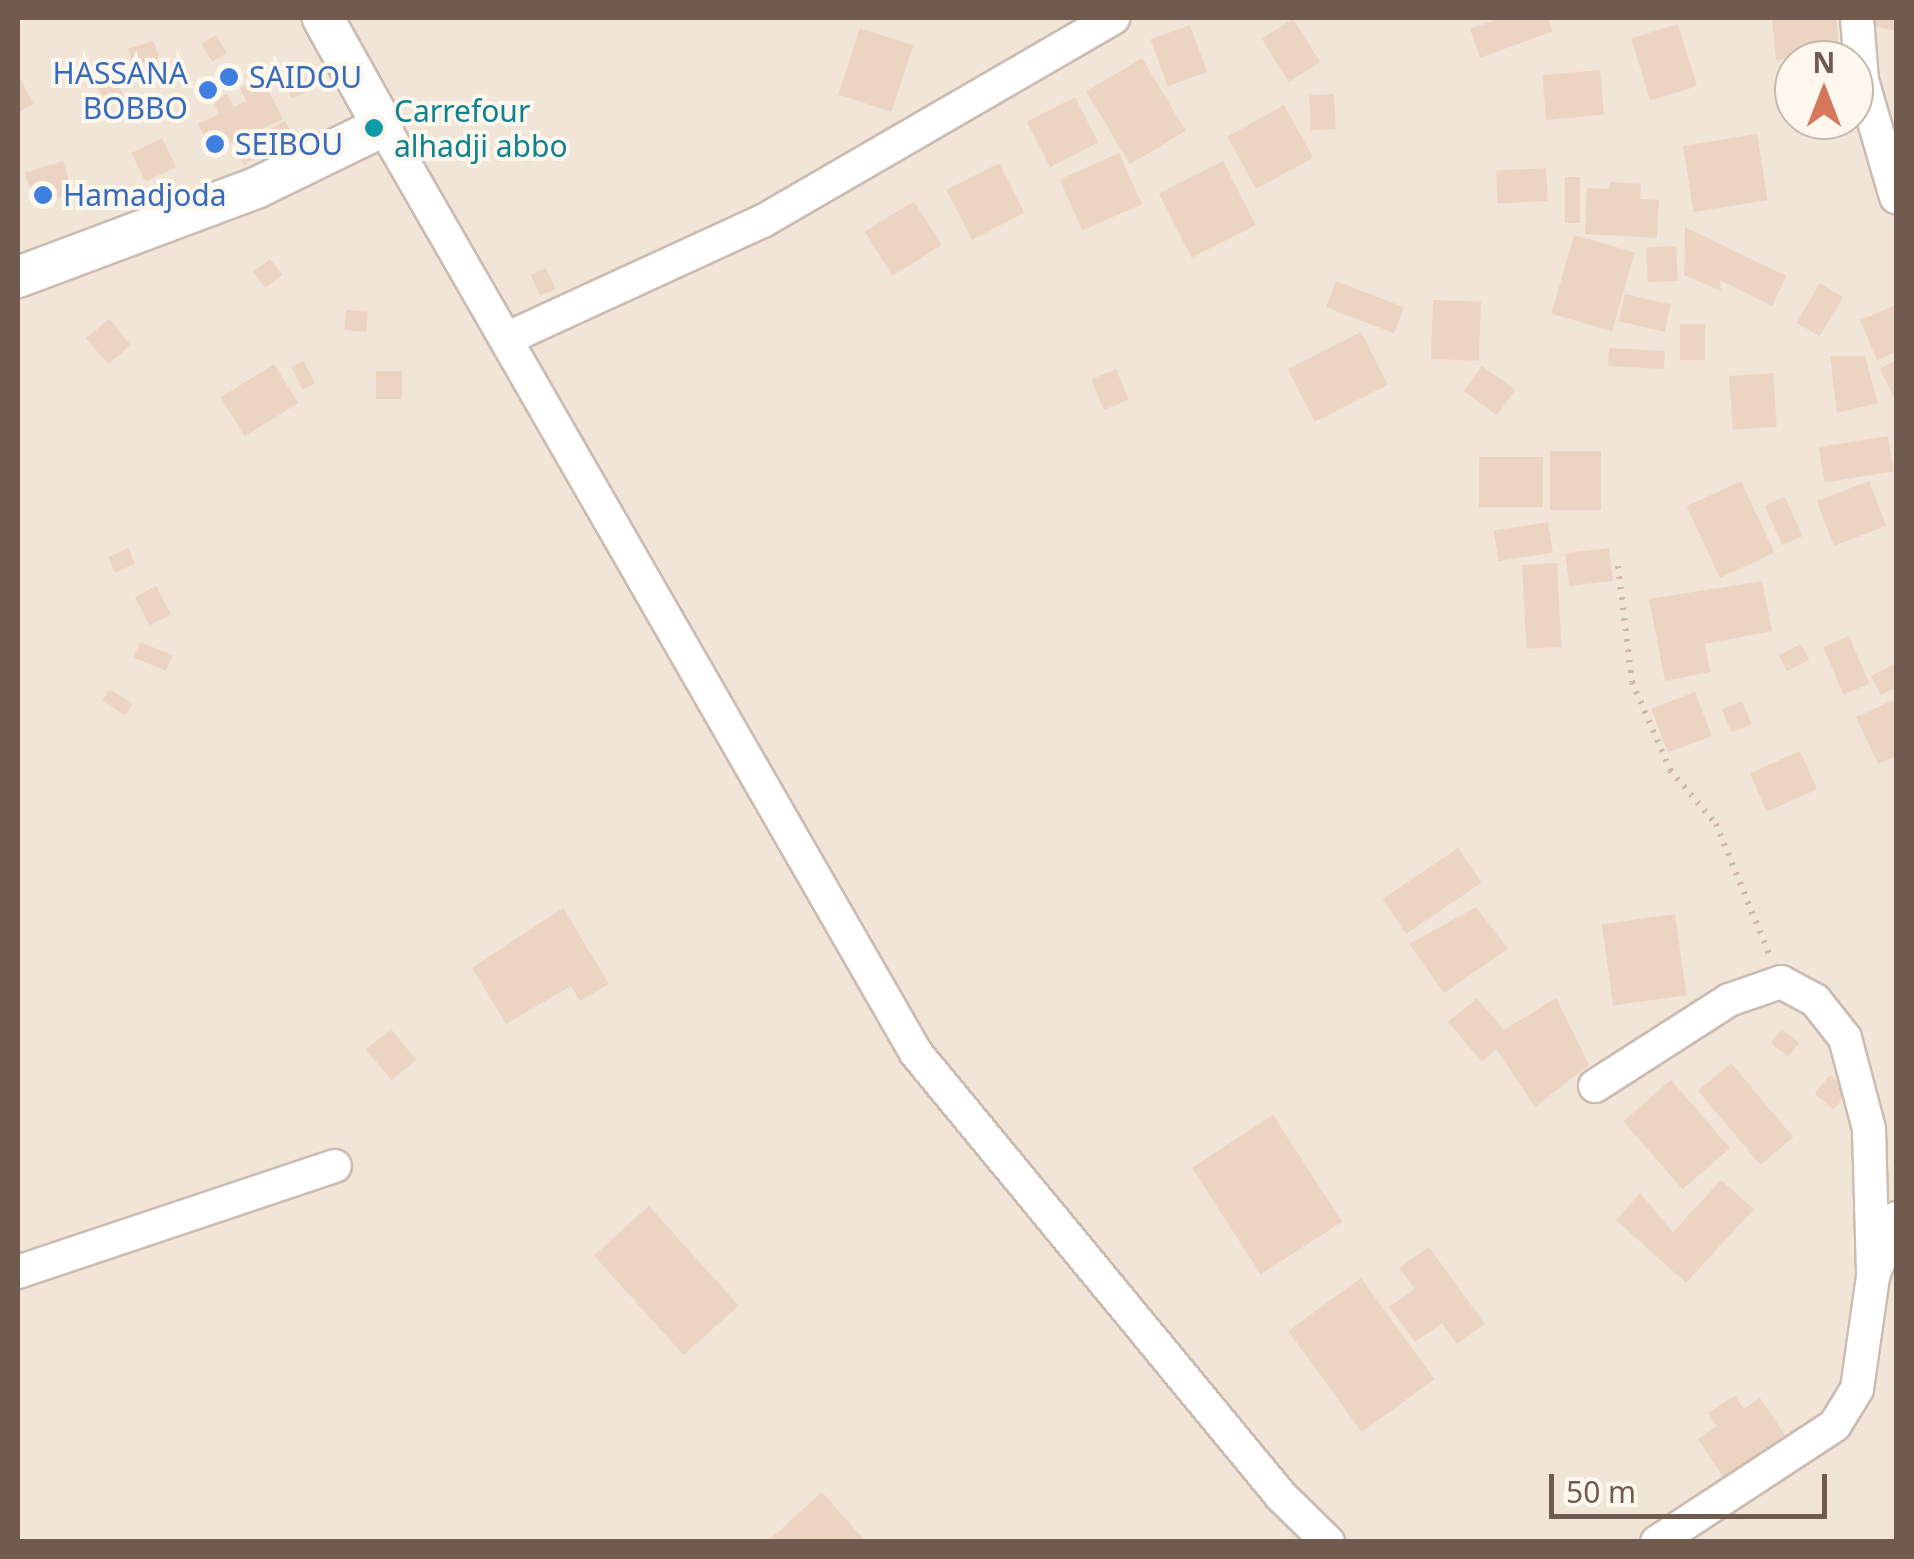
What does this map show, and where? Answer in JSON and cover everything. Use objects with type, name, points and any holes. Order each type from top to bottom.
[{"type":"street","points":[[322,18],[916,1053],[1281,1496],[1328,1542]]},
{"type":"street","points":[[506,338],[763,220],[1113,18]]},
{"type":"street","points":[[1857,18],[1862,80],[1896,197]]},
{"type":"street","points":[[18,276],[256,188],[383,126]]},
{"type":"street","points":[[1595,1086],[1729,1000],[1781,982],[1815,1000],[1845,1038],[1869,1129],[1874,1276],[1857,1390],[1835,1425],[1657,1542]]},
{"type":"street","points":[[18,1272],[335,1166]]},
{"type":"street","points":[[1874,1276],[1896,1218]]},
{"type":"path","points":[[1618,566],[1632,682],[1670,770],[1716,824],[1781,982]]},
{"type":"shaded area","points":[[18,18],[1896,18],[1896,1541],[18,1541]]},
{"type":"building","points":[[1501,18],[1548,18],[1553,31],[1480,58],[1470,29]]},
{"type":"building","points":[[1772,18],[1836,18],[1839,40],[1774,40]]},
{"type":"building","points":[[1869,18],[1896,18],[1896,31],[1867,25]]},
{"type":"building","points":[[1293,19],[1320,62],[1289,82],[1262,39]]},
{"type":"building","points":[[1678,24],[1697,86],[1650,100],[1631,38]]},
{"type":"building","points":[[1190,25],[1207,72],[1168,86],[1151,39]]},
{"type":"building","points":[[860,28],[913,45],[892,112],[838,95]]},
{"type":"building","points":[[216,35],[227,53],[212,62],[201,44]]},
{"type":"building","points":[[154,41],[159,58],[133,66],[128,48]]},
{"type":"building","points":[[1142,58],[1186,131],[1130,164],[1086,91]]},
{"type":"building","points":[[235,65],[243,82],[224,91],[216,74]]},
{"type":"building","points":[[302,69],[311,90],[292,98],[283,77]]},
{"type":"building","points":[[1600,70],[1604,115],[1546,120],[1542,75]]},
{"type":"building","points":[[18,75],[34,104],[18,113]]},
{"type":"building","points":[[262,77],[283,119],[212,152],[198,124],[219,114],[213,101],[227,94],[234,107],[246,101],[240,88]]},
{"type":"building","points":[[114,78],[124,96],[108,106],[97,87]]},
{"type":"building","points":[[1334,94],[1336,129],[1311,130],[1309,95]]},
{"type":"building","points":[[1075,97],[1098,142],[1050,167],[1027,122]]},
{"type":"building","points":[[1284,105],[1313,157],[1256,189],[1227,137]]},
{"type":"building","points":[[285,121],[294,137],[244,164],[235,149]]},
{"type":"building","points":[[1757,134],[1767,200],[1693,212],[1683,146]]},
{"type":"building","points":[[162,138],[176,167],[145,182],[131,153]]},
{"type":"building","points":[[1119,153],[1142,204],[1082,231],[1060,179]]},
{"type":"building","points":[[63,161],[73,194],[35,205],[25,173]]},
{"type":"building","points":[[1223,161],[1256,225],[1192,258],[1159,194]]},
{"type":"building","points":[[999,163],[1024,213],[972,240],[946,190]]},
{"type":"building","points":[[1546,168],[1548,201],[1498,204],[1496,171]]},
{"type":"building","points":[[1565,177],[1580,177],[1580,223],[1565,223]]},
{"type":"building","points":[[1610,182],[1641,184],[1640,199],[1659,200],[1657,238],[1585,234],[1587,188],[1609,189]]},
{"type":"building","points":[[914,201],[942,245],[892,276],[865,232]]},
{"type":"building","points":[[1685,227],[1786,276],[1772,306],[1720,280],[1721,291],[1684,275]]},
{"type":"building","points":[[1574,235],[1635,252],[1612,331],[1551,314]]},
{"type":"building","points":[[1676,246],[1678,281],[1648,283],[1646,248]]},
{"type":"building","points":[[270,259],[282,275],[265,288],[253,272]]},
{"type":"building","points":[[546,268],[556,289],[540,296],[531,275]]},
{"type":"building","points":[[1336,281],[1404,307],[1394,333],[1326,307]]},
{"type":"building","points":[[1820,283],[1843,297],[1819,336],[1796,322]]},
{"type":"building","points":[[1625,294],[1671,305],[1664,332],[1619,321]]},
{"type":"building","points":[[1433,300],[1481,302],[1479,361],[1431,359]]},
{"type":"building","points":[[1896,305],[1896,352],[1877,360],[1860,320]]},
{"type":"building","points":[[346,310],[368,312],[366,332],[344,330]]},
{"type":"building","points":[[109,319],[131,345],[108,364],[86,338]]},
{"type":"building","points":[[1680,324],[1705,324],[1705,360],[1680,360]]},
{"type":"building","points":[[1361,332],[1388,385],[1315,422],[1288,369]]},
{"type":"building","points":[[1609,348],[1665,351],[1664,369],[1608,366]]},
{"type":"building","points":[[1830,356],[1865,356],[1878,403],[1837,413]]},
{"type":"building","points":[[1896,360],[1896,401],[1880,369]]},
{"type":"building","points":[[304,361],[315,383],[302,390],[291,367]]},
{"type":"building","points":[[274,364],[298,403],[245,436],[221,397]]},
{"type":"building","points":[[1482,366],[1515,390],[1497,415],[1464,391]]},
{"type":"building","points":[[1116,369],[1129,399],[1104,410],[1091,380]]},
{"type":"building","points":[[376,371],[402,371],[402,399],[376,399]]},
{"type":"building","points":[[1773,373],[1777,427],[1733,430],[1729,376]]},
{"type":"building","points":[[1888,436],[1894,472],[1824,483],[1819,447]]},
{"type":"building","points":[[1550,451],[1601,451],[1601,510],[1550,510]]},
{"type":"building","points":[[1479,457],[1543,457],[1543,507],[1479,507]]},
{"type":"building","points":[[1741,481],[1774,553],[1720,578],[1687,506]]},
{"type":"building","points":[[1869,481],[1886,526],[1834,546],[1817,501]]},
{"type":"building","points":[[1785,497],[1802,536],[1782,545],[1765,506]]},
{"type":"building","points":[[1548,522],[1553,553],[1499,561],[1494,531]]},
{"type":"building","points":[[128,548],[135,563],[115,573],[108,557]]},
{"type":"building","points":[[1609,548],[1613,581],[1569,586],[1565,553]]},
{"type":"building","points":[[1557,563],[1561,647],[1526,649],[1522,565]]},
{"type":"building","points":[[1762,581],[1772,631],[1705,644],[1710,672],[1665,681],[1649,599]]},
{"type":"building","points":[[156,586],[171,614],[150,626],[135,597]]},
{"type":"building","points":[[1849,636],[1869,684],[1844,695],[1823,647]]},
{"type":"building","points":[[140,642],[172,655],[166,671],[134,658]]},
{"type":"building","points":[[1801,644],[1809,660],[1787,671],[1779,655]]},
{"type":"building","points":[[1896,663],[1896,687],[1881,695],[1871,676]]},
{"type":"building","points":[[110,689],[133,704],[125,715],[102,701]]},
{"type":"building","points":[[1695,692],[1712,736],[1668,753],[1651,709]]},
{"type":"building","points":[[1893,700],[1896,756],[1878,764],[1856,717]]},
{"type":"building","points":[[1742,701],[1752,724],[1732,733],[1722,710]]},
{"type":"building","points":[[1800,751],[1817,789],[1767,812],[1750,773]]},
{"type":"building","points":[[1458,848],[1481,883],[1406,934],[1383,899]]},
{"type":"building","points":[[1476,907],[1508,949],[1444,993],[1409,944]]},
{"type":"building","points":[[563,908],[609,984],[580,1001],[571,986],[506,1024],[472,968]]},
{"type":"building","points":[[1675,914],[1686,995],[1613,1006],[1602,924]]},
{"type":"building","points":[[1477,998],[1504,1030],[1556,998],[1589,1065],[1535,1107],[1496,1049],[1482,1062],[1448,1022]]},
{"type":"building","points":[[391,1029],[416,1060],[391,1080],[366,1049]]},
{"type":"building","points":[[1782,1029],[1799,1043],[1788,1057],[1771,1043]]},
{"type":"building","points":[[1731,1063],[1793,1137],[1760,1165],[1698,1091]]},
{"type":"building","points":[[1830,1075],[1849,1091],[1834,1109],[1815,1093]]},
{"type":"building","points":[[1671,1080],[1730,1148],[1682,1189],[1623,1121]]},
{"type":"building","points":[[1273,1115],[1342,1222],[1261,1274],[1192,1168]]},
{"type":"building","points":[[1721,1180],[1754,1209],[1686,1283],[1616,1220],[1640,1193],[1673,1232]]},
{"type":"building","points":[[649,1206],[739,1306],[684,1355],[594,1256]]},
{"type":"building","points":[[1429,1247],[1485,1324],[1457,1344],[1442,1323],[1415,1342],[1389,1307],[1415,1289],[1399,1268]]},
{"type":"building","points":[[1361,1278],[1434,1379],[1362,1432],[1288,1331]]},
{"type":"building","points":[[1735,1396],[1744,1409],[1760,1398],[1790,1442],[1728,1484],[1698,1439],[1717,1426],[1708,1413]]},
{"type":"building","points":[[822,1492],[866,1542],[767,1542]]},
{"type":"place","name":"SAIDOU","points":[[229,77]]},
{"type":"place","name":"HASSANA BOBBO","points":[[208,90]]},
{"type":"place","name":"Carrefour alhadji abbo","points":[[374,128]]},
{"type":"place","name":"SEIBOU","points":[[215,144]]},
{"type":"place","name":"Hamadjoda","points":[[43,195]]}]
